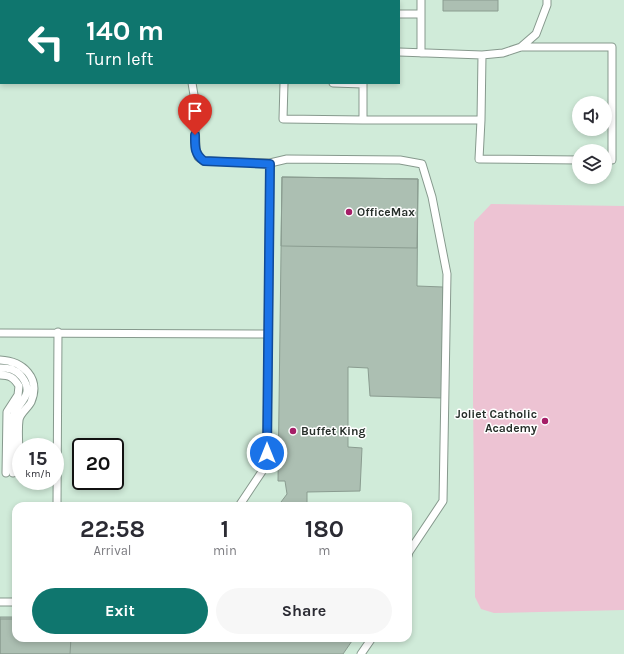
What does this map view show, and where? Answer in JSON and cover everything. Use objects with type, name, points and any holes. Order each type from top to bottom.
[{"type":"lane","points":[[421,0],[421,53]]},
{"type":"lane","points":[[521,47],[536,34],[547,5],[547,0]]},
{"type":"lane","points":[[400,14],[421,14]]},
{"type":"lane","points":[[400,52],[482,56],[503,53],[521,47],[612,47],[612,144]]},
{"type":"lane","points":[[482,56],[479,159],[572,160]]},
{"type":"lane","points":[[192,84],[196,148],[198,157],[204,161],[270,164],[287,159],[400,160],[422,164],[432,198],[447,274],[443,501],[412,548]]},
{"type":"lane","points":[[284,84],[283,120],[481,120]]},
{"type":"lane","points":[[363,120],[364,84]]},
{"type":"lane","points":[[242,502],[265,467],[267,453],[270,164]]},
{"type":"lane","points":[[0,333],[58,332],[268,334]]},
{"type":"lane","points":[[56,438],[58,332]]},
{"type":"lane","points":[[0,360],[11,361],[22,366],[27,371],[33,384],[34,389],[31,403],[19,418],[16,438]]},
{"type":"lane","points":[[0,368],[11,368],[19,374],[26,383],[26,394],[22,403],[13,415],[13,438]]},
{"type":"lane","points":[[0,375],[13,378],[19,386],[18,395],[4,410],[12,473]]},
{"type":"lane","points":[[57,490],[57,502]]},
{"type":"lane","points":[[0,602],[12,602]]},
{"type":"lane","points":[[361,654],[369,642]]},
{"type":"shaded area","points":[[400,0],[624,0],[624,654],[0,654],[0,84],[400,84]]},
{"type":"shaded area","name":"Joliet Catholic Academy","points":[[491,204],[624,206],[624,610],[494,613],[481,609],[475,597],[473,397],[474,222]]},
{"type":"building","points":[[443,0],[498,0],[498,11],[443,11]]},
{"type":"building","points":[[282,177],[418,179],[417,286],[443,287],[442,398],[370,396],[368,368],[348,367],[348,447],[362,448],[360,491],[307,492],[307,502],[281,502],[287,494],[285,481],[278,481]]},
{"type":"building","name":"OfficeMax","points":[[282,177],[418,179],[417,248],[281,246]]},
{"type":"building","points":[[0,617],[12,617],[12,642],[351,642],[343,654],[0,654]]},
{"type":"building","points":[[0,619],[12,619],[12,642],[71,642],[70,654],[0,654]]},
{"type":"place","name":"OfficeMax","points":[[349,212]]},
{"type":"place","name":"Joliet Catholic Academy","points":[[545,421]]},
{"type":"place","name":"Buffet King","points":[[293,431]]},
{"type":"route","points":[[195,135],[198,157],[204,161],[270,164],[267,453]]}]
